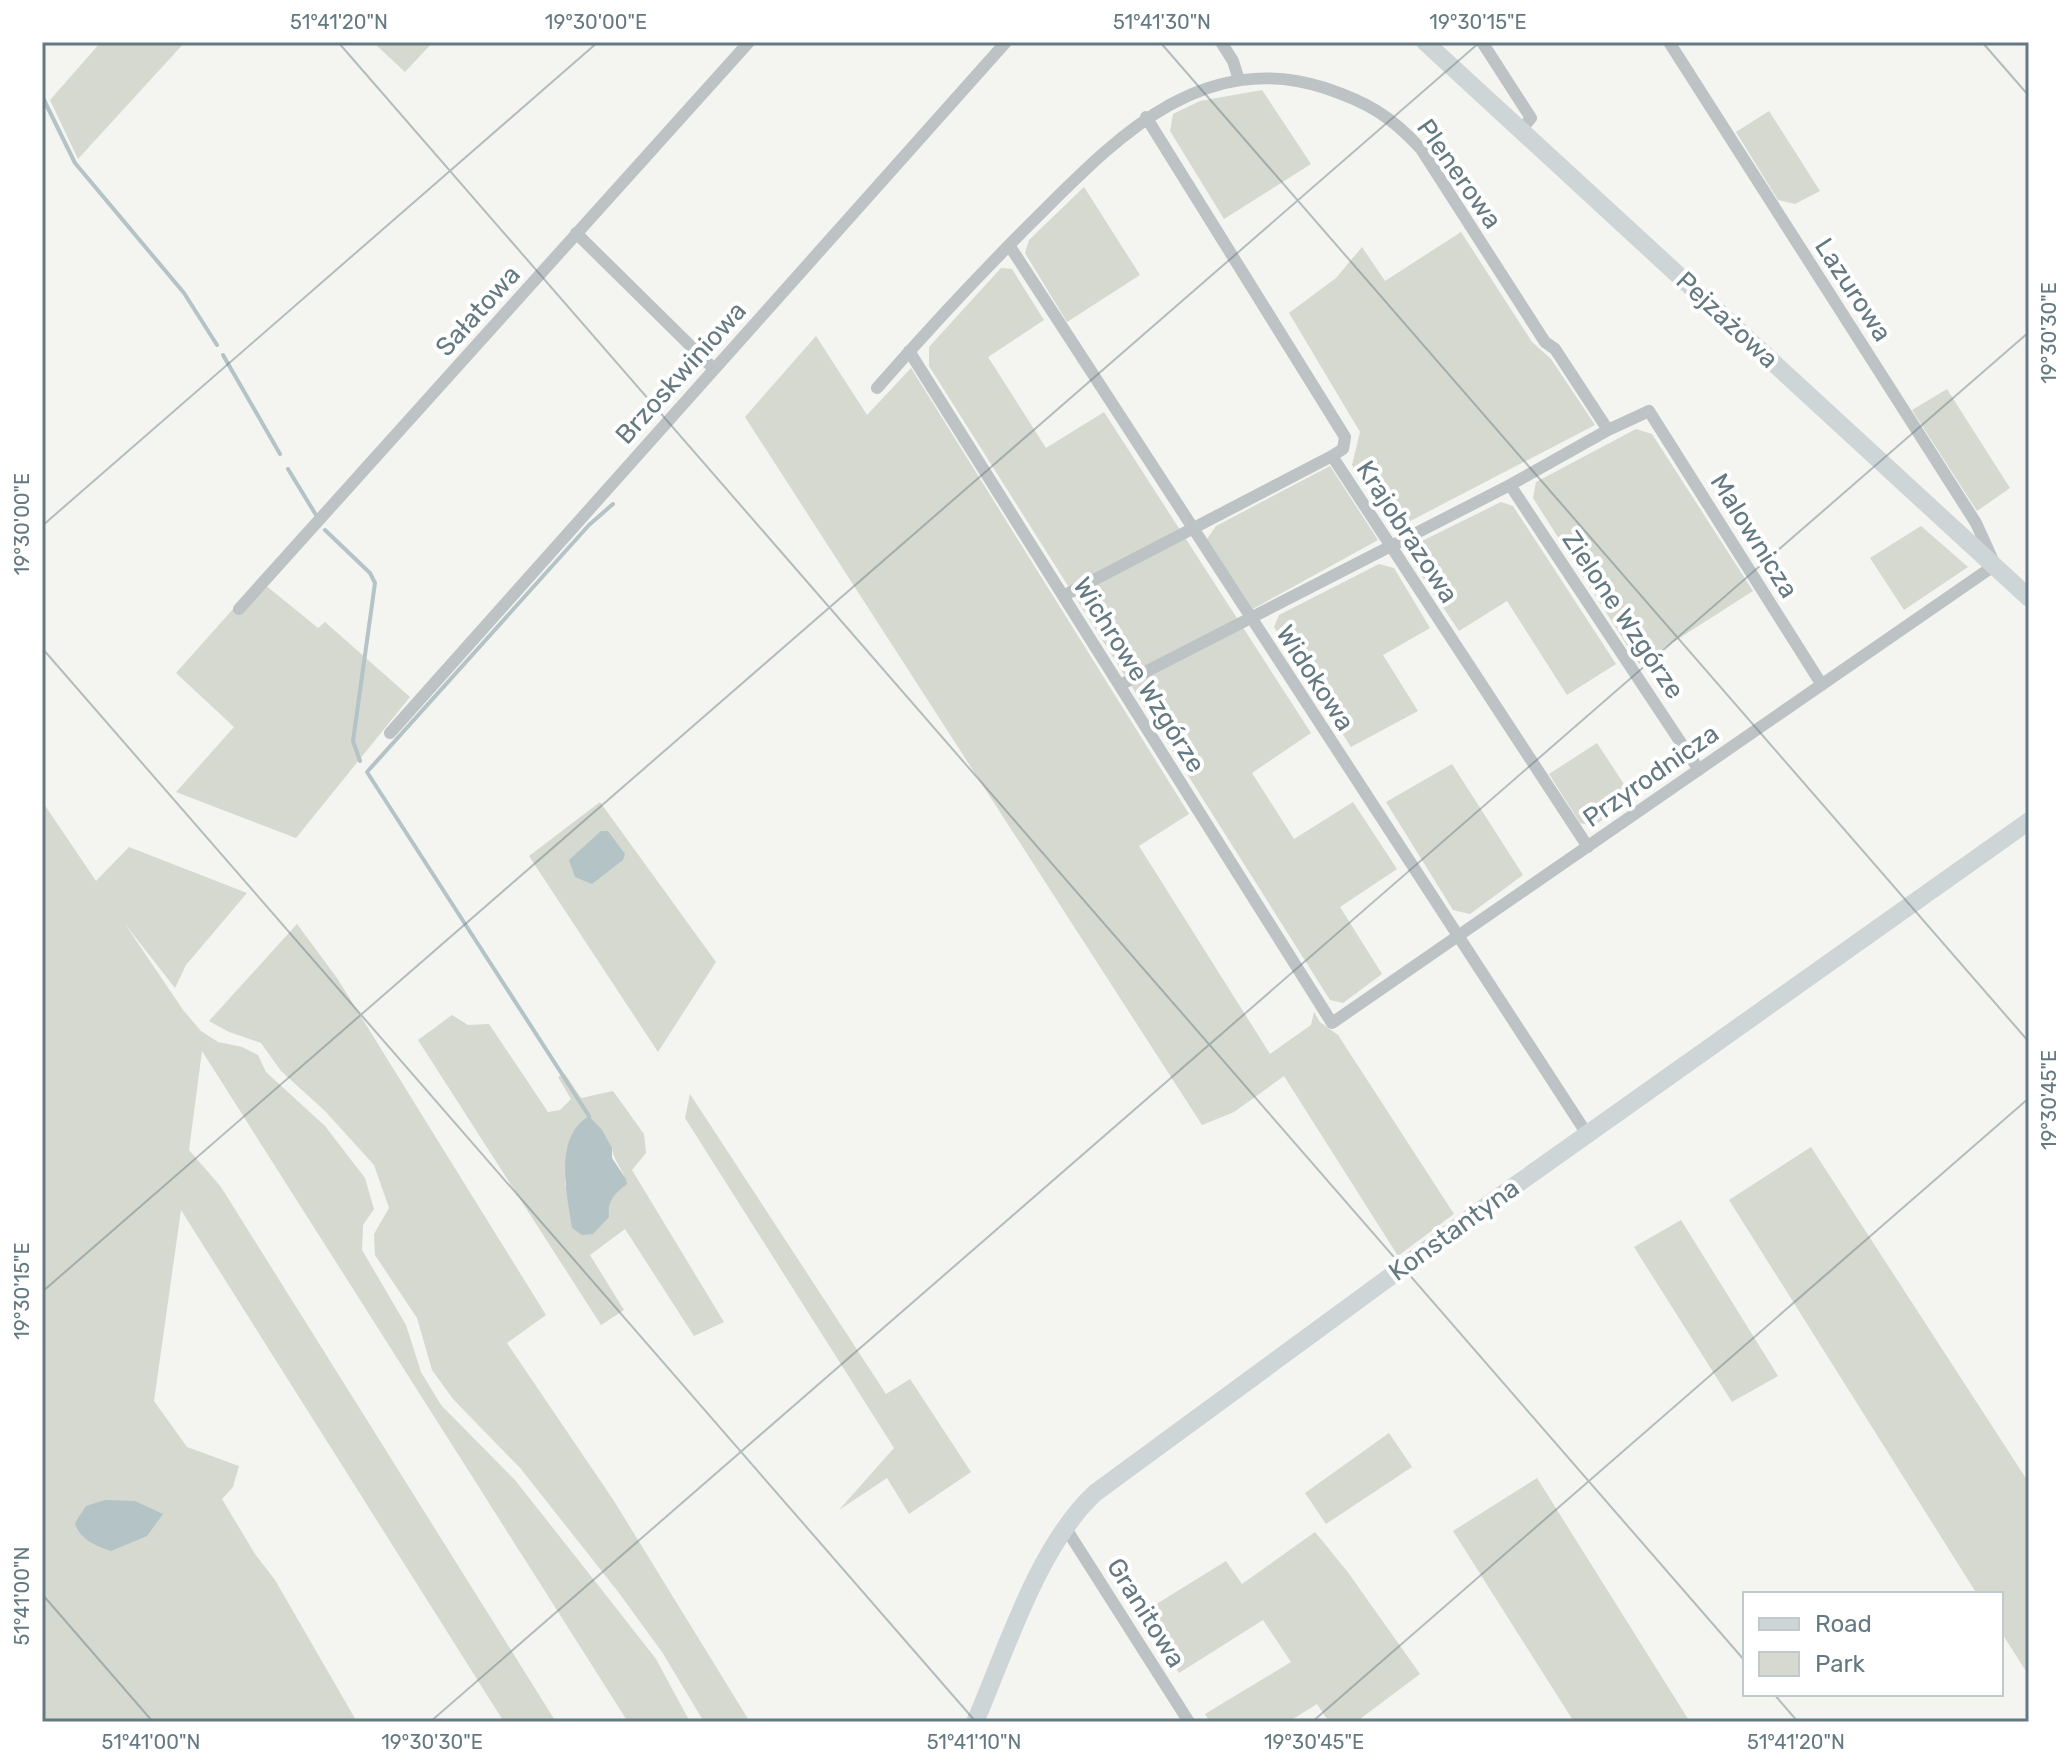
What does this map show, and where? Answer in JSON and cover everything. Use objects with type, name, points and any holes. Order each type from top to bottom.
[{"type":"street","name":"Sałatowa","points":[[239,609],[749,42]]},
{"type":"street","name":"Brzoskwiniowa","points":[[390,733],[1006,42]]},
{"type":"street","points":[[1221,42],[1233,61],[1239,80]]},
{"type":"street","name":"Pejzażowa","points":[[1425,42],[2029,598]]},
{"type":"street","points":[[1482,42],[1531,118],[1521,130]]},
{"type":"street","name":"Lazurowa","points":[[1669,42],[1976,523],[1995,565]]},
{"type":"street","name":"Plenerowa","points":[[877,388],[1009,245],[1114,141],[1146,117],[1193,92],[1239,80],[1277,77],[1302,81],[1365,103],[1402,128],[1421,149],[1545,342],[1555,349],[1608,430]]},
{"type":"street","name":"Krajobrazowa","points":[[1146,117],[1345,437],[1343,449],[1332,456],[1588,847]]},
{"type":"street","points":[[576,233],[714,369]]},
{"type":"street","name":"Widokowa","points":[[1009,245],[1587,1134]]},
{"type":"street","name":"Wichrowe Wzgórze","points":[[909,351],[1332,1023]]},
{"type":"street","name":"Malownicza","points":[[1608,430],[1649,411],[1822,685]]},
{"type":"street","points":[[1120,685],[1510,485],[1608,430]]},
{"type":"street","points":[[1063,596],[1332,456]]},
{"type":"street","name":"Zielone Wzgórze","points":[[1510,485],[1699,770]]},
{"type":"street","name":"Przyrodnicza","points":[[1332,1023],[1995,565]]},
{"type":"street","name":"Konstantyna","points":[[975,1722],[1043,1564],[1065,1527],[1095,1493],[1587,1134],[2029,821]]},
{"type":"street","name":"Granitowa","points":[[1065,1527],[1189,1722]]},
{"type":"green space","points":[[101,42],[185,42],[78,159],[50,100]]},
{"type":"green space","points":[[373,42],[433,42],[405,72]]},
{"type":"green space","points":[[1262,90],[1311,164],[1224,219],[1170,131],[1173,114],[1200,101]]},
{"type":"green space","points":[[1769,111],[1820,191],[1795,204],[1778,200],[1736,132]]},
{"type":"green space","points":[[1084,187],[1140,275],[1067,322],[1025,253],[1029,240]]},
{"type":"green space","points":[[1461,232],[1532,342],[1551,359],[1595,425],[1393,530],[1352,465],[1360,432],[1289,313],[1336,278],[1362,247],[1385,281]]},
{"type":"green space","points":[[1001,268],[1012,269],[1044,320],[988,357],[1046,448],[1104,412],[1311,733],[1252,773],[1294,839],[1353,802],[1397,869],[1340,907],[1382,974],[1343,1003],[1330,1000],[929,366],[929,347]]},
{"type":"green space","points":[[816,336],[867,415],[911,368],[1189,814],[1139,846],[1270,1054],[1311,1025],[1314,1012],[1320,1022],[1338,1035],[1454,1214],[1398,1256],[1284,1076],[1234,1112],[1202,1125],[745,417]]},
{"type":"green space","points":[[1947,389],[2010,488],[1977,511],[1912,410]]},
{"type":"green space","points":[[1636,429],[1652,434],[1753,591],[1639,664],[1533,498],[1536,482]]},
{"type":"green space","points":[[1330,466],[1378,540],[1253,609],[1207,539],[1216,526]]},
{"type":"green space","points":[[1501,502],[1513,506],[1616,664],[1567,695],[1507,601],[1459,631],[1411,560],[1418,543]]},
{"type":"green space","points":[[1921,526],[1968,567],[1904,610],[1870,558]]},
{"type":"green space","points":[[1379,564],[1394,568],[1430,628],[1383,655],[1418,711],[1351,747],[1274,627],[1279,615]]},
{"type":"green space","points":[[259,580],[318,628],[325,622],[410,697],[296,838],[176,792],[234,727],[176,673]]},
{"type":"green space","points":[[1597,743],[1633,798],[1594,826],[1580,823],[1549,774]]},
{"type":"green space","points":[[1452,764],[1523,875],[1470,914],[1453,910],[1386,802]]},
{"type":"green space","points":[[42,801],[96,881],[129,847],[247,893],[186,965],[175,988],[125,924],[183,1010],[201,1031],[218,1042],[242,1047],[258,1055],[266,1072],[325,1126],[365,1178],[374,1209],[363,1225],[362,1250],[406,1325],[421,1372],[441,1405],[515,1480],[656,1659],[690,1722],[628,1722],[202,1051],[189,1150],[221,1187],[556,1722],[504,1722],[181,1210],[154,1401],[187,1447],[239,1466],[233,1487],[222,1499],[255,1554],[275,1580],[357,1722],[42,1722]]},
{"type":"green space","points":[[600,802],[716,962],[658,1052],[529,856]]},
{"type":"green space","points":[[297,924],[337,978],[546,1315],[507,1343],[614,1501],[750,1722],[704,1722],[662,1652],[619,1593],[521,1469],[453,1399],[432,1370],[417,1318],[375,1255],[374,1234],[389,1208],[374,1165],[325,1111],[281,1071],[261,1043],[209,1021]]},
{"type":"green space","points":[[452,1015],[468,1025],[489,1024],[548,1112],[560,1110],[571,1099],[558,1077],[565,1074],[581,1098],[613,1091],[644,1134],[646,1153],[632,1170],[724,1322],[694,1336],[625,1229],[590,1255],[624,1310],[601,1325],[418,1040]],"holes":[[[612,1148],[626,1184],[611,1197],[608,1207],[565,1185],[567,1149]]]},
{"type":"green space","points":[[690,1094],[886,1394],[910,1379],[971,1472],[909,1514],[887,1478],[839,1510],[894,1448],[685,1118]]},
{"type":"green space","points":[[1811,1147],[2029,1483],[2029,1676],[2003,1635],[2003,1592],[1976,1592],[1729,1200]]},
{"type":"green space","points":[[1681,1220],[1778,1376],[1732,1402],[1634,1247]]},
{"type":"green space","points":[[1389,1433],[1412,1467],[1326,1524],[1305,1493]]},
{"type":"green space","points":[[1537,1478],[1690,1722],[1574,1722],[1453,1531]]},
{"type":"green space","points":[[1315,1532],[1347,1571],[1420,1674],[1356,1722],[1329,1722],[1317,1704],[1288,1722],[1210,1722],[1205,1714],[1291,1662],[1263,1620],[1179,1673],[1142,1613],[1226,1561],[1242,1584]]},
{"type":"shaded area","points":[[601,831],[608,831],[625,854],[623,860],[592,884],[575,877],[569,860]]},
{"type":"shaded area","points":[[589,1116],[602,1130],[612,1148],[612,1158],[627,1184],[612,1198],[609,1217],[593,1234],[582,1235],[572,1228],[565,1167],[570,1138]]},
{"type":"shaded area","points":[[105,1500],[135,1501],[163,1514],[147,1536],[111,1551],[84,1538],[75,1523],[86,1506]]},
{"type":"waterway","points":[[42,96],[75,163],[184,293],[217,345]]},
{"type":"waterway","points":[[223,355],[280,454]]},
{"type":"waterway","points":[[288,469],[316,515]]},
{"type":"waterway","points":[[589,1116],[367,772],[589,525],[613,504]]},
{"type":"waterway","points":[[325,530],[370,573],[375,583],[353,741],[360,761]]}]
